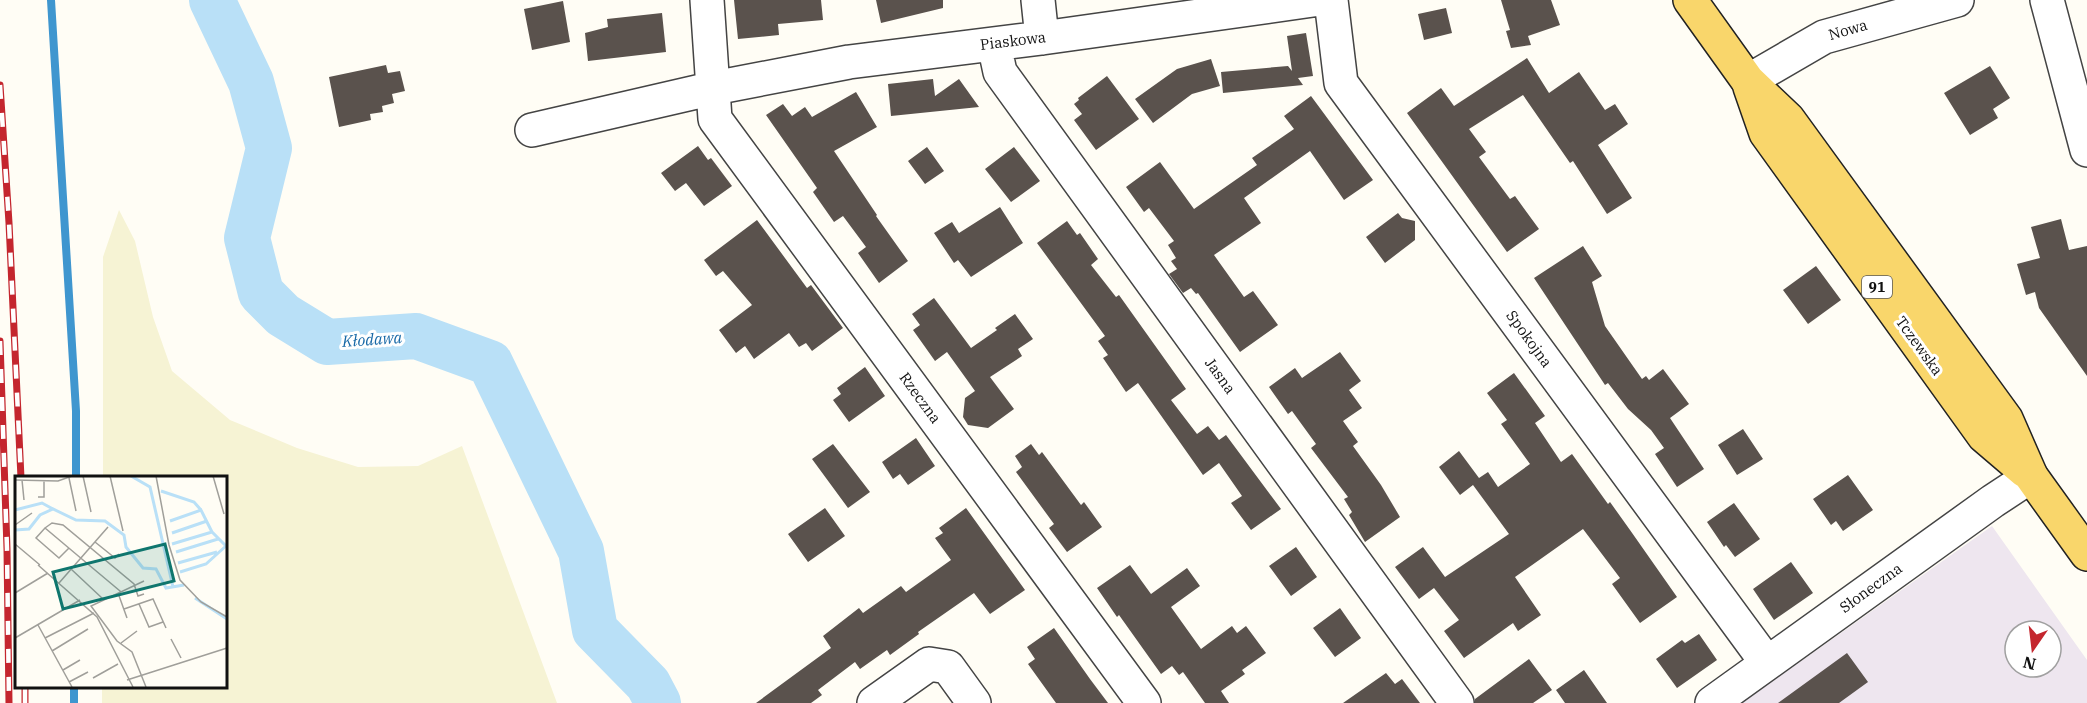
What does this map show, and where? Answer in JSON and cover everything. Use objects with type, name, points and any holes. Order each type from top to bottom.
[{"type":"main road","name":"Tczewska","points":[[1690,0],[1748,81],[1766,133],[1984,436],[2031,476],[2087,554]]},
{"type":"street","points":[[707,0],[714,88]]},
{"type":"street","points":[[1038,0],[1042,38]]},
{"type":"street","name":"Piaskowa","points":[[532,130],[714,88],[849,62],[1313,0]]},
{"type":"street","name":"Spokojna","points":[[1331,0],[1341,83],[1767,663]]},
{"type":"street","name":"Nowa","points":[[1748,81],[1824,37],[1957,0]]},
{"type":"street","points":[[2047,0],[2087,150]]},
{"type":"street","name":"Jasna","points":[[994,44],[1000,72],[1457,703]]},
{"type":"street","name":"Rzeczna","points":[[714,88],[715,119],[1144,703]]},
{"type":"street","name":"Słoneczna","points":[[1712,703],[2031,476]]},
{"type":"street","points":[[874,703],[929,664],[948,667],[974,703]]},
{"type":"shaded area","points":[[119,210],[135,241],[153,317],[172,371],[230,420],[297,448],[358,467],[418,466],[462,446],[557,703],[102,703],[102,688],[226,688],[226,476],[103,476],[103,257]]},
{"type":"shaded area","points":[[1992,526],[2058,619],[2003,619],[2003,679],[2063,679],[2063,626],[2087,660],[2087,703],[1742,703]]},
{"type":"building","points":[[734,0],[821,0],[823,20],[778,24],[779,35],[738,39]]},
{"type":"building","points":[[876,0],[943,0],[943,8],[881,23]]},
{"type":"building","points":[[1501,0],[1551,0],[1560,25],[1528,36],[1531,45],[1511,48],[1506,31],[1510,30]]},
{"type":"building","points":[[563,1],[570,42],[532,50],[524,9]]},
{"type":"building","points":[[1446,8],[1452,33],[1424,40],[1418,14]]},
{"type":"building","points":[[662,13],[666,52],[588,61],[585,33],[608,27],[607,19]]},
{"type":"building","points":[[1306,33],[1313,76],[1298,78],[1303,85],[1223,93],[1221,72],[1288,66],[1292,71],[1287,36]]},
{"type":"building","points":[[1527,58],[1549,93],[1579,72],[1605,110],[1615,104],[1628,124],[1598,145],[1632,198],[1607,214],[1573,161],[1570,163],[1523,95],[1469,129],[1486,152],[1479,157],[1510,199],[1515,196],[1539,229],[1507,252],[1407,113],[1441,88],[1454,106]]},
{"type":"building","points":[[1211,59],[1220,86],[1192,94],[1153,123],[1135,99],[1177,69]]},
{"type":"building","points":[[386,65],[388,73],[400,71],[405,91],[392,94],[394,103],[382,106],[383,112],[370,114],[371,120],[339,127],[329,77]]},
{"type":"building","points":[[1990,66],[2010,98],[1993,109],[1998,118],[1970,135],[1944,93]]},
{"type":"building","points":[[1107,76],[1139,119],[1096,150],[1074,120],[1082,114],[1074,104],[1079,100],[1078,98]]},
{"type":"building","points":[[933,79],[935,96],[959,79],[979,107],[891,116],[888,84]]},
{"type":"building","points":[[856,92],[877,127],[834,151],[908,261],[879,283],[858,253],[866,247],[843,216],[834,222],[813,192],[817,188],[766,115],[783,104],[792,116],[805,107],[812,117]]},
{"type":"building","points":[[1311,96],[1373,180],[1344,200],[1310,151],[1244,198],[1261,223],[1214,255],[1244,297],[1253,291],[1278,325],[1240,352],[1198,293],[1196,294],[1191,288],[1183,293],[1169,274],[1177,269],[1171,261],[1176,258],[1168,245],[1174,241],[1149,208],[1144,212],[1126,187],[1160,162],[1194,209],[1257,165],[1252,158],[1294,129],[1284,116]]},
{"type":"building","points":[[698,146],[708,160],[711,158],[732,186],[704,206],[686,183],[675,191],[661,173]]},
{"type":"building","points":[[927,147],[944,171],[925,184],[908,161]]},
{"type":"building","points":[[1014,147],[1040,181],[1011,202],[985,169]]},
{"type":"building","points":[[1000,207],[1023,243],[971,277],[958,260],[954,263],[934,233],[952,222],[959,233]]},
{"type":"building","points":[[1398,213],[1402,218],[1415,221],[1415,240],[1385,263],[1366,237]]},
{"type":"building","points":[[2061,219],[2069,250],[2087,246],[2087,376],[2039,308],[2035,292],[2026,295],[2017,264],[2040,258],[2031,227]]},
{"type":"building","points":[[757,220],[807,288],[811,285],[843,328],[812,351],[806,343],[799,347],[789,333],[754,359],[745,346],[736,353],[719,330],[752,305],[723,271],[716,276],[704,260]]},
{"type":"building","points":[[1067,221],[1077,235],[1080,233],[1098,259],[1091,265],[1116,297],[1119,295],[1186,389],[1171,400],[1197,434],[1208,426],[1219,440],[1226,435],[1281,509],[1251,530],[1231,503],[1242,496],[1219,463],[1203,475],[1138,383],[1126,392],[1103,358],[1108,355],[1098,341],[1105,336],[1037,243]]},
{"type":"building","points":[[1583,246],[1602,276],[1592,282],[1605,326],[1642,379],[1646,376],[1649,380],[1663,369],[1689,404],[1670,418],[1704,469],[1677,487],[1655,454],[1664,448],[1651,430],[1628,409],[1608,383],[1605,385],[1534,278]]},
{"type":"building","points":[[1816,266],[1841,300],[1808,324],[1783,290]]},
{"type":"building","points":[[934,298],[971,348],[1015,314],[1033,339],[1018,349],[1022,356],[990,377],[1014,409],[988,428],[968,425],[963,417],[965,398],[975,391],[947,352],[935,361],[913,330],[920,325],[912,314]]},
{"type":"building","points":[[1340,352],[1361,381],[1349,390],[1362,408],[1343,421],[1358,442],[1353,446],[1381,485],[1400,517],[1365,542],[1349,515],[1352,512],[1344,499],[1348,497],[1311,448],[1316,444],[1292,411],[1288,414],[1269,387],[1295,368],[1302,378]]},
{"type":"building","points":[[865,367],[885,396],[849,422],[833,400],[841,394],[837,388]]},
{"type":"building","points":[[1514,373],[1545,416],[1535,423],[1561,462],[1572,454],[1608,504],[1610,502],[1677,597],[1640,623],[1612,584],[1620,578],[1583,529],[1515,577],[1541,615],[1518,631],[1513,623],[1464,658],[1444,631],[1459,620],[1434,588],[1419,599],[1395,567],[1423,547],[1445,577],[1509,534],[1473,485],[1460,495],[1439,467],[1459,451],[1479,478],[1488,472],[1498,487],[1530,464],[1501,424],[1507,420],[1487,393]]},
{"type":"building","points":[[1743,429],[1763,459],[1737,475],[1718,445]]},
{"type":"building","points":[[916,438],[935,466],[908,485],[900,474],[893,479],[882,462]]},
{"type":"building","points":[[833,444],[870,492],[848,508],[812,459]]},
{"type":"building","points":[[1031,444],[1039,455],[1042,452],[1081,505],[1084,502],[1102,527],[1067,552],[1049,528],[1054,524],[1016,472],[1022,467],[1015,456]]},
{"type":"building","points":[[1848,475],[1873,510],[1843,531],[1836,521],[1831,525],[1813,499]]},
{"type":"building","points":[[1734,503],[1760,539],[1735,557],[1726,545],[1724,547],[1707,522]]},
{"type":"building","points":[[825,508],[845,536],[808,562],[788,534]]},
{"type":"building","points":[[966,508],[1025,590],[990,614],[974,593],[918,632],[919,634],[890,655],[887,650],[860,669],[855,662],[818,690],[822,695],[811,703],[756,703],[831,648],[823,636],[859,608],[863,613],[901,586],[906,592],[951,560],[935,538],[943,533],[939,528]]},
{"type":"building","points":[[1296,547],[1317,577],[1291,596],[1269,566]]},
{"type":"building","points":[[1791,562],[1813,593],[1774,620],[1753,589]]},
{"type":"building","points":[[1130,565],[1151,594],[1187,568],[1200,586],[1171,607],[1201,649],[1232,626],[1237,633],[1246,626],[1266,653],[1242,670],[1245,674],[1221,691],[1229,703],[1205,703],[1183,672],[1179,675],[1172,666],[1161,674],[1119,615],[1117,617],[1097,588]]},
{"type":"building","points":[[1340,608],[1361,638],[1335,657],[1313,628]]},
{"type":"building","points":[[1054,628],[1108,703],[1056,703],[1028,664],[1035,659],[1027,647]]},
{"type":"building","points":[[1699,634],[1717,660],[1677,688],[1656,659],[1682,640],[1685,643]]},
{"type":"building","points":[[1847,653],[1868,682],[1839,703],[1778,703]]},
{"type":"building","points":[[1529,659],[1552,690],[1533,703],[1475,703],[1475,699]]},
{"type":"building","points":[[1584,670],[1607,703],[1565,703],[1556,690]]},
{"type":"building","points":[[1386,673],[1395,684],[1402,679],[1420,703],[1343,703]]},
{"type":"waterway","points":[[51,0],[76,411],[76,476]]},
{"type":"waterway","name":"Kłodawa","points":[[212,0],[251,82],[269,148],[247,238],[261,293],[283,315],[327,342],[416,336],[490,363],[581,551],[595,630],[648,684],[658,703]]},
{"type":"waterway","points":[[74,688],[74,703]]},
{"type":"railway","points":[[0,85],[21,476]]},
{"type":"railway","points":[[0,341],[7,549],[9,703]]},
{"type":"railway","points":[[25,688],[25,703]]}]
